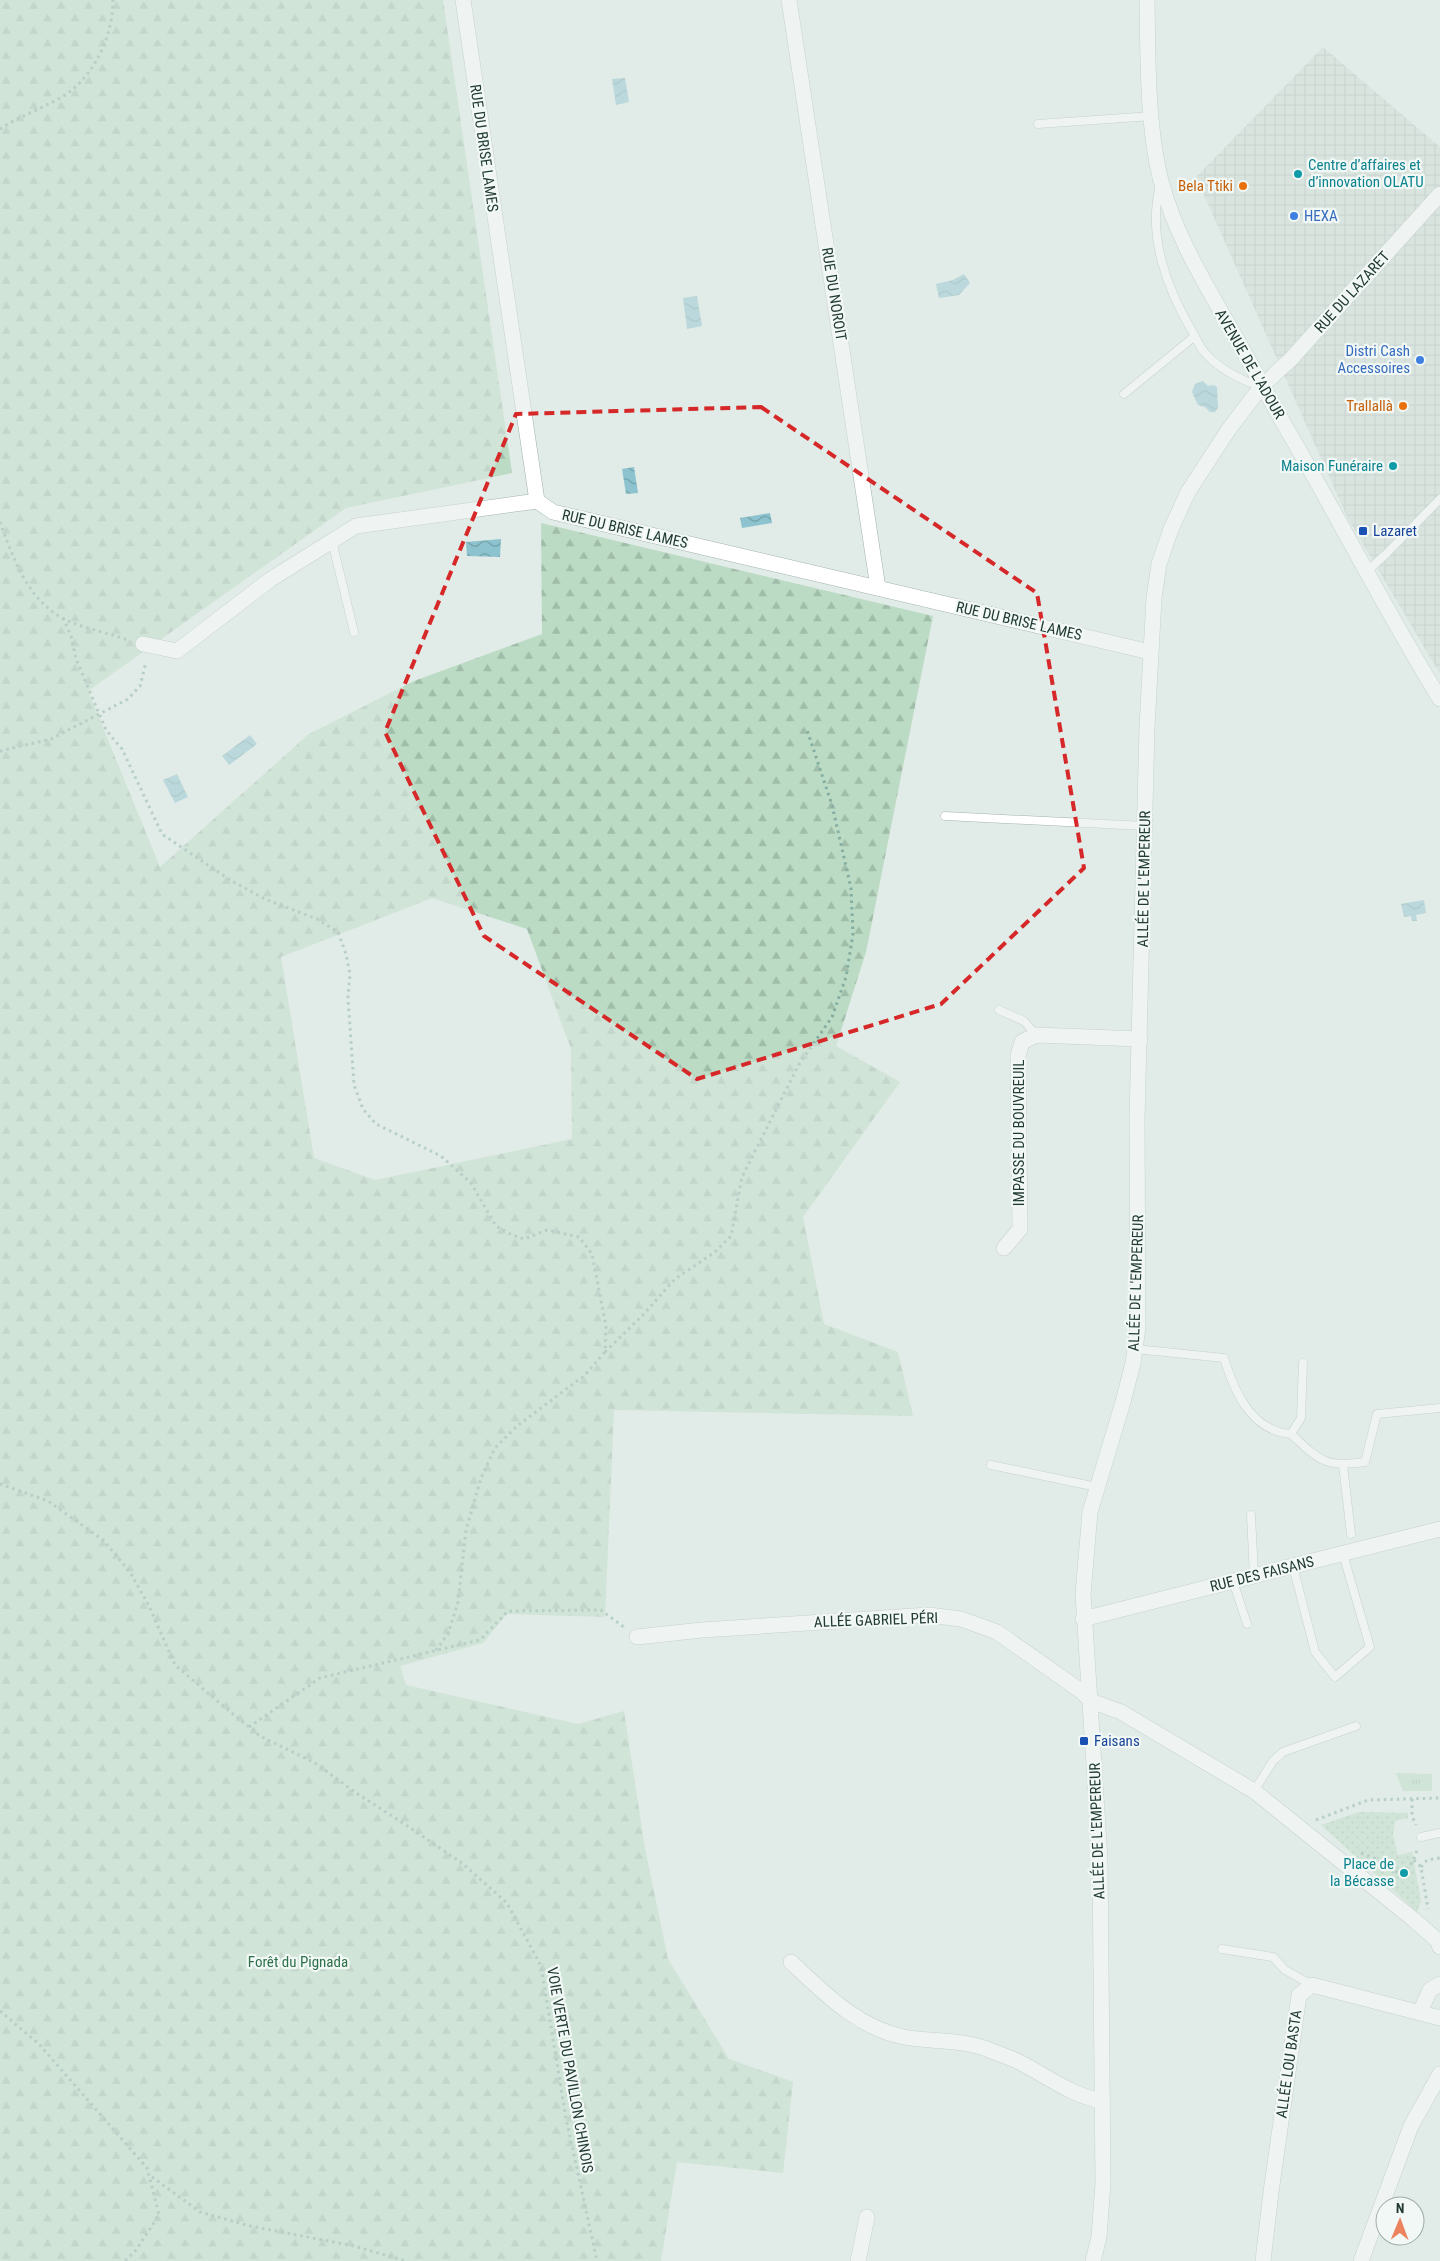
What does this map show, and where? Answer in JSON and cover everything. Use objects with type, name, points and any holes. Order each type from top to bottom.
[{"type":"street","name":"RUE DU BRISE LAMES","points":[[462,0],[537,501],[553,512],[1150,652]]},
{"type":"street","name":"RUE DU NOROIT","points":[[789,0],[878,588]]},
{"type":"street","name":"AVENUE DE L'ADOUR","points":[[1147,0],[1152,116],[1156,158],[1182,240],[1261,387],[1286,427],[1366,573],[1440,699]]},
{"type":"street","name":"RUE DU LAZARET","points":[[1261,387],[1295,355],[1440,194]]},
{"type":"street","name":"ALLÉE DE L'EMPEREUR","points":[[1093,2261],[1099,2238],[1103,2183],[1100,1859],[1091,1701],[1083,1619],[1084,1562],[1090,1512],[1123,1402],[1135,1349],[1139,1290],[1137,1120],[1150,652],[1159,564],[1171,529],[1188,492],[1207,462],[1261,387]]},
{"type":"street","points":[[143,644],[177,651],[271,579],[356,526],[537,501]]},
{"type":"street","points":[[1036,1035],[1140,1039]]},
{"type":"street","name":"IMPASSE DU BOUVREUIL","points":[[1004,1248],[1020,1229],[1018,1056],[1022,1042],[1036,1035]]},
{"type":"street","name":"RUE DES FAISANS","points":[[1083,1619],[1440,1529]]},
{"type":"street","name":"ALLÉE GABRIEL PÉRI","points":[[637,1637],[702,1630],[929,1614],[961,1619],[997,1632],[1081,1691],[1091,1701]]},
{"type":"street","points":[[1091,1701],[1121,1712],[1254,1790],[1413,1918],[1437,1940],[1440,1947]]},
{"type":"street","points":[[791,1962],[831,2000],[870,2026],[903,2036],[985,2048],[1022,2063],[1060,2085],[1092,2099],[1102,2101]]},
{"type":"street","points":[[1312,1984],[1440,2018]]},
{"type":"street","name":"ALLÉE LOU BASTA","points":[[1263,2261],[1299,1995],[1312,1984]]},
{"type":"street","points":[[1420,2012],[1430,1990],[1440,1984]]},
{"type":"street","points":[[1361,2261],[1411,2126],[1440,2074]]},
{"type":"street","points":[[858,2261],[867,2217]]},
{"type":"lane","points":[[1038,124],[1152,116]]},
{"type":"lane","points":[[1162,181],[1156,202],[1156,224],[1170,288],[1205,353],[1239,380],[1261,387]]},
{"type":"lane","points":[[1124,394],[1195,336]]},
{"type":"lane","points":[[1366,573],[1440,499]]},
{"type":"lane","points":[[332,541],[354,632]]},
{"type":"lane","points":[[946,816],[1144,826]]},
{"type":"lane","points":[[998,1010],[1024,1020],[1036,1035]]},
{"type":"lane","points":[[1135,1349],[1224,1358],[1232,1385],[1243,1404],[1261,1424],[1279,1433],[1291,1434],[1317,1458],[1343,1465],[1365,1462],[1377,1414],[1440,1408]]},
{"type":"lane","points":[[1291,1434],[1301,1418],[1303,1363]]},
{"type":"lane","points":[[990,1465],[1021,1470],[1030,1475],[1097,1487]]},
{"type":"lane","points":[[1343,1465],[1351,1534]]},
{"type":"lane","points":[[1251,1515],[1254,1576]]},
{"type":"lane","points":[[1293,1566],[1315,1652],[1335,1677],[1370,1647],[1343,1554]]},
{"type":"lane","points":[[1233,1581],[1247,1624]]},
{"type":"lane","points":[[1254,1790],[1273,1761],[1283,1752],[1356,1726]]},
{"type":"lane","points":[[1421,1837],[1440,1833]]},
{"type":"lane","points":[[1222,1949],[1273,1957],[1285,1970],[1312,1984]]},
{"type":"path","points":[[0,129],[67,93],[88,75],[103,48],[113,16],[113,0]]},
{"type":"path","points":[[0,522],[28,586],[45,605],[63,618],[143,644],[146,661],[140,686],[128,699],[98,713],[51,740],[0,751]]},
{"type":"path","points":[[63,618],[71,636],[76,659],[98,713],[106,730],[122,750],[162,834],[230,880],[265,899],[317,919],[338,932],[346,954],[350,974],[348,998],[354,1085],[363,1109],[376,1124],[441,1156],[471,1183],[496,1226],[524,1239],[547,1230],[579,1237],[592,1254],[606,1326],[605,1352]]},
{"type":"path","points":[[436,1650],[448,1634],[458,1602],[466,1530],[481,1478],[495,1448],[517,1426],[585,1375],[675,1279],[715,1252],[731,1236],[742,1177],[798,1066],[832,1017],[846,977],[852,934],[851,888],[832,805],[807,730]]},
{"type":"path","name":"VOIE VERTE DU PAVILLON CHINOIS","points":[[0,1484],[48,1502],[103,1540],[130,1572],[150,1606],[175,1665],[249,1727],[260,1736],[315,1763],[356,1793],[408,1826],[462,1863],[507,1903],[541,1966],[566,2118],[597,2261]]},
{"type":"path","points":[[249,1727],[320,1678],[480,1640],[508,1611],[601,1610],[637,1637]]},
{"type":"path","points":[[1299,1827],[1368,1800],[1440,1798]]},
{"type":"path","points":[[1359,1853],[1374,1857],[1399,1874],[1407,1870],[1414,1860],[1421,1837],[1412,1816],[1412,1799]]},
{"type":"path","points":[[1421,1867],[1427,1860],[1440,1858]]},
{"type":"path","points":[[1414,1860],[1421,1867],[1429,1912]]},
{"type":"path","points":[[0,2011],[39,2044],[142,2162],[151,2176],[200,2212],[250,2226],[354,2246],[406,2261]]},
{"type":"path","points":[[125,2261],[136,2250],[159,2215],[151,2176]]},
{"type":"highlighted area","points":[[761,407],[1037,593],[1084,868],[941,1004],[697,1079],[484,936],[385,732],[516,414]]},
{"type":"shaded area","points":[[1323,47],[1440,147],[1440,674],[1348,519],[1196,177]]},
{"type":"green space","name":"Forêt du Pignada","points":[[0,0],[443,0],[512,473],[346,508],[88,691],[160,867],[309,734],[414,681],[542,634],[541,523],[933,616],[866,952],[836,1046],[900,1082],[803,1217],[824,1324],[898,1352],[913,1416],[614,1410],[605,1617],[507,1614],[483,1643],[400,1666],[406,1685],[578,1724],[624,1711],[645,1849],[668,1959],[729,2059],[793,2082],[783,2173],[677,2162],[661,2261],[0,2261]],"holes":[[[432,898],[527,929],[571,1049],[572,1139],[375,1180],[314,1158],[281,957]]]},
{"type":"green space","points":[[1396,1773],[1432,1774],[1432,1791],[1403,1791]]},
{"type":"green space","points":[[1359,1812],[1408,1813],[1408,1818],[1395,1821],[1393,1835],[1398,1855],[1412,1852],[1421,1901],[1417,1912],[1321,1825]]},
{"type":"water","points":[[625,78],[629,102],[616,105],[612,79]]},
{"type":"water","points":[[964,274],[970,283],[959,295],[939,298],[936,284],[953,280]]},
{"type":"water","points":[[697,296],[702,326],[687,329],[683,298]]},
{"type":"water","points":[[1203,381],[1208,386],[1213,385],[1217,387],[1218,408],[1215,412],[1210,412],[1205,407],[1198,405],[1192,392],[1195,384]]},
{"type":"water","points":[[634,467],[638,493],[626,494],[622,469]]},
{"type":"water","points":[[770,513],[772,523],[742,528],[740,518]]},
{"type":"water","points":[[501,539],[500,557],[467,556],[466,542]]},
{"type":"water","points":[[250,735],[257,744],[229,765],[222,756]]},
{"type":"water","points":[[177,774],[188,797],[175,803],[163,780]]},
{"type":"water","points":[[1424,900],[1426,913],[1416,915],[1417,921],[1412,921],[1411,916],[1404,917],[1401,904]]},
{"type":"place","name":"Centre d’affaires et d’innovation OLATU","points":[[1298,174]]},
{"type":"place","name":"Bela Ttiki","points":[[1243,186]]},
{"type":"place","name":"HEXA","points":[[1294,216]]},
{"type":"place","name":"Distri Cash Accessoires","points":[[1420,360]]},
{"type":"place","name":"Trallallà","points":[[1403,406]]},
{"type":"place","name":"Maison Funéraire","points":[[1393,466]]},
{"type":"place","name":"Lazaret","points":[[1363,531]]},
{"type":"place","name":"Faisans","points":[[1084,1741]]},
{"type":"place","name":"Place de la Bécasse","points":[[1404,1873]]}]
